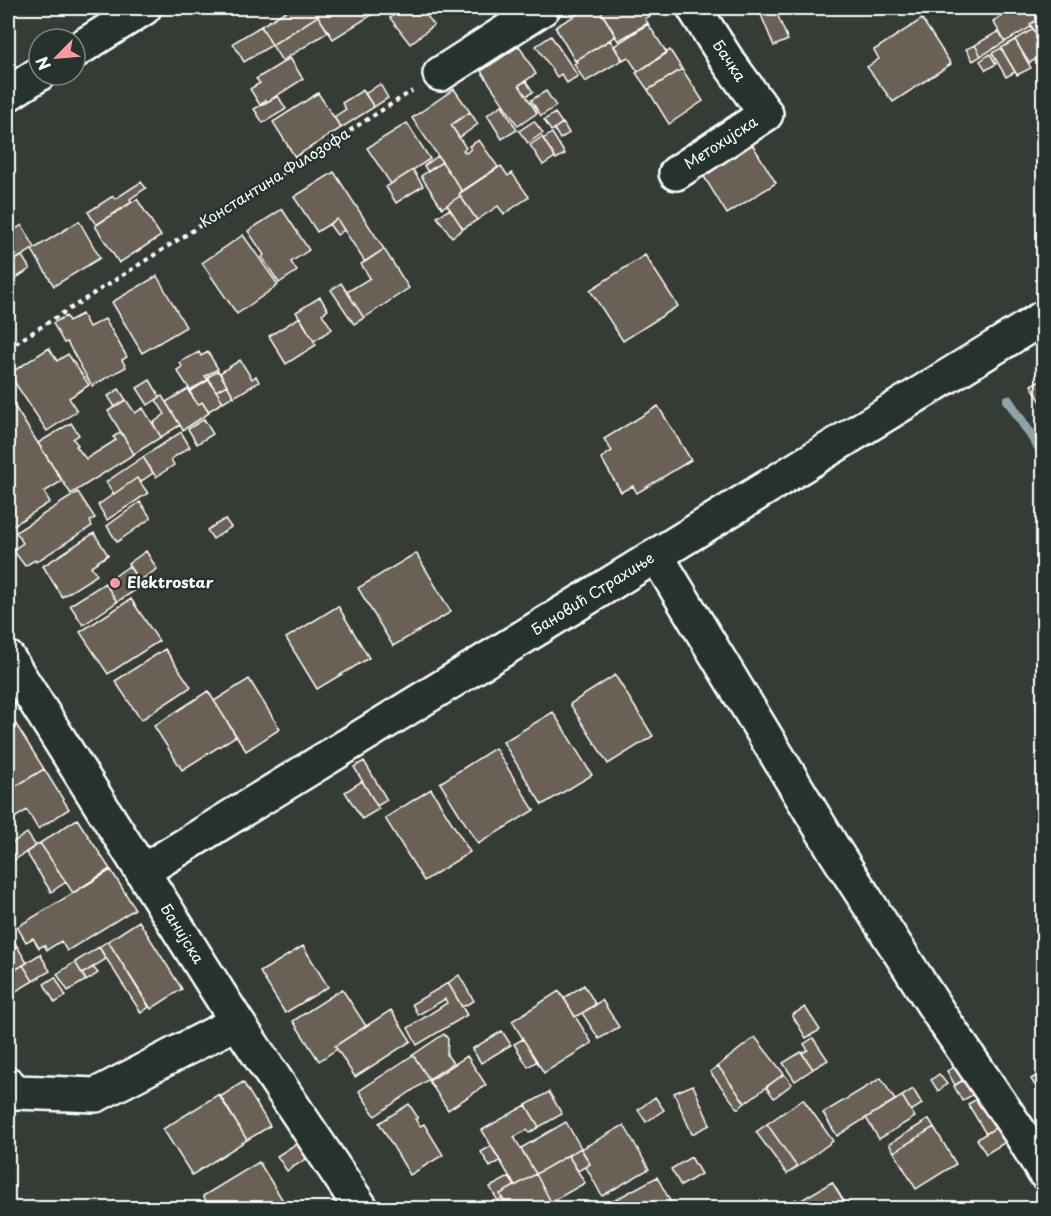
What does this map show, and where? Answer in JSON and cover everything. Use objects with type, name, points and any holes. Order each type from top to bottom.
[{"type":"street","points":[[87,44],[144,8]]},
{"type":"street","points":[[440,74],[543,8]]},
{"type":"street","name":"Бачка","points":[[694,8],[729,63],[766,114]]},
{"type":"street","points":[[8,94],[27,82]]},
{"type":"street","name":"Метохијска","points":[[676,172],[766,114]]},
{"type":"street","name":"Бановић Страхиње","points":[[143,871],[1044,316]]},
{"type":"street","points":[[656,555],[836,853],[1044,1172]]},
{"type":"street","name":"Банијска","points":[[8,658],[237,1022],[360,1209]]},
{"type":"street","points":[[8,1084],[16,1092],[96,1095],[237,1022]]},
{"type":"path","name":"Константина Филозофа","points":[[8,348],[440,74]]},
{"type":"building","points":[[291,8],[372,8],[375,13],[333,39],[318,16],[272,45],[261,26]]},
{"type":"building","points":[[404,8],[421,8],[434,25],[410,44],[390,18]]},
{"type":"building","points":[[588,8],[599,8],[616,36],[575,61],[555,27]]},
{"type":"building","points":[[599,8],[658,8],[659,10],[645,19],[648,23],[618,41]]},
{"type":"building","points":[[1015,8],[1044,8],[1044,16],[1030,24],[1031,27],[1005,42],[993,21]]},
{"type":"building","points":[[775,9],[788,40],[774,46],[761,15]]},
{"type":"building","points":[[318,16],[328,32],[282,61],[272,45]]},
{"type":"building","points":[[1044,16],[1044,47],[1030,24]]},
{"type":"building","points":[[922,19],[951,64],[893,102],[867,67],[879,59],[874,50]]},
{"type":"building","points":[[648,24],[667,53],[638,72],[628,57],[623,60],[614,46]]},
{"type":"building","points":[[261,26],[272,45],[244,62],[233,43]]},
{"type":"building","points":[[1033,29],[1044,47],[1044,55],[1029,63],[1015,40]]},
{"type":"building","points":[[999,31],[1005,42],[981,56],[975,45]]},
{"type":"building","points":[[551,36],[578,76],[567,83],[561,74],[557,77],[536,46]]},
{"type":"building","points":[[610,40],[622,60],[585,82],[574,64],[576,60]]},
{"type":"building","points":[[1015,40],[1031,68],[1017,75],[1001,48]]},
{"type":"building","points":[[975,45],[981,56],[973,61],[966,49]]},
{"type":"building","points":[[519,46],[536,74],[519,85],[537,113],[518,126],[481,71]]},
{"type":"building","points":[[1001,48],[1015,72],[1006,77],[992,53]]},
{"type":"building","points":[[670,50],[682,69],[648,90],[636,73]]},
{"type":"building","points":[[990,54],[996,64],[986,70],[980,61]]},
{"type":"building","points":[[290,58],[303,79],[260,105],[250,89],[260,83],[256,79]]},
{"type":"building","points":[[682,69],[703,101],[669,124],[648,90]]},
{"type":"building","points":[[526,81],[533,92],[526,96],[519,85]]},
{"type":"building","points":[[380,84],[388,98],[374,107],[365,94]]},
{"type":"building","points":[[454,89],[470,112],[451,125],[466,148],[463,150],[466,153],[471,149],[469,146],[479,140],[498,167],[462,191],[412,118]]},
{"type":"building","points":[[363,90],[374,107],[341,128],[334,117],[346,109],[342,103]]},
{"type":"building","points":[[546,91],[556,106],[541,116],[531,100]]},
{"type":"building","points":[[318,93],[341,128],[295,157],[273,122]]},
{"type":"building","points":[[278,96],[286,109],[263,123],[254,109]]},
{"type":"building","points":[[502,105],[517,130],[502,139],[487,115]]},
{"type":"building","points":[[470,112],[478,124],[459,138],[451,125]]},
{"type":"building","points":[[555,113],[562,123],[551,131],[544,120]]},
{"type":"building","points":[[534,121],[543,133],[528,143],[519,131]]},
{"type":"building","points":[[407,123],[430,159],[391,184],[367,148]]},
{"type":"building","points":[[563,123],[569,133],[560,139],[554,129]]},
{"type":"building","points":[[744,131],[776,183],[727,214],[695,162]]},
{"type":"building","points":[[552,133],[565,154],[556,159],[543,139]]},
{"type":"building","points":[[542,137],[555,157],[543,165],[530,145]]},
{"type":"building","points":[[438,156],[442,162],[428,172],[424,166]]},
{"type":"building","points":[[442,162],[462,191],[460,196],[442,208],[421,176]]},
{"type":"building","points":[[501,166],[508,176],[512,173],[529,197],[504,214],[498,206],[477,220],[459,194]]},
{"type":"building","points":[[413,170],[423,186],[396,203],[386,187]]},
{"type":"building","points":[[334,172],[384,249],[365,262],[337,219],[317,232],[294,197]]},
{"type":"building","points":[[141,182],[146,188],[130,199],[132,202],[96,225],[88,212],[113,196],[115,199]]},
{"type":"building","points":[[460,196],[477,220],[463,229],[447,205]]},
{"type":"building","points":[[137,199],[161,236],[119,263],[95,226]]},
{"type":"building","points":[[282,209],[309,250],[291,262],[297,271],[279,283],[248,231]]},
{"type":"building","points":[[450,209],[463,229],[452,237],[437,217]]},
{"type":"building","points":[[337,219],[344,230],[337,235],[329,224]]},
{"type":"building","points":[[79,221],[100,258],[54,286],[32,250]]},
{"type":"building","points":[[22,225],[35,248],[8,264],[8,234]]},
{"type":"building","points":[[243,235],[278,285],[237,314],[202,263]]},
{"type":"building","points":[[384,249],[409,288],[364,318],[347,292],[370,278],[361,264]]},
{"type":"building","points":[[645,255],[678,306],[623,341],[590,290]]},
{"type":"building","points":[[22,256],[30,269],[10,282],[8,264]]},
{"type":"building","points":[[157,276],[186,327],[142,353],[112,302]]},
{"type":"building","points":[[341,283],[364,318],[354,324],[331,290]]},
{"type":"building","points":[[320,297],[328,310],[322,314],[332,329],[314,341],[296,312]]},
{"type":"building","points":[[82,314],[89,327],[105,319],[127,357],[122,360],[126,367],[92,386],[67,342],[64,343],[53,323],[66,316],[69,321]]},
{"type":"building","points":[[300,317],[316,345],[286,364],[269,336]]},
{"type":"building","points":[[49,348],[57,361],[68,354],[89,385],[69,398],[77,411],[47,431],[9,374]]},
{"type":"building","points":[[199,352],[201,356],[208,352],[218,369],[205,376],[208,380],[190,390],[177,370],[182,367],[180,362]]},
{"type":"building","points":[[240,360],[252,379],[256,376],[259,382],[234,397],[220,373]]},
{"type":"building","points":[[218,371],[227,385],[216,391],[208,377]]},
{"type":"building","points":[[1044,378],[1044,407],[1031,385]]},
{"type":"building","points":[[150,380],[160,397],[148,405],[137,388]]},
{"type":"building","points":[[209,380],[223,402],[209,411],[202,402],[198,405],[189,392]]},
{"type":"building","points":[[227,385],[233,396],[223,402],[216,391]]},
{"type":"building","points":[[119,389],[126,400],[115,407],[108,396]]},
{"type":"building","points":[[188,389],[198,405],[202,402],[209,413],[183,430],[166,402]]},
{"type":"building","points":[[162,396],[180,425],[161,437],[153,423],[165,414],[156,400]]},
{"type":"building","points":[[126,400],[135,413],[143,408],[161,437],[134,454],[108,411]]},
{"type":"building","points":[[13,404],[62,481],[44,492],[50,502],[11,527],[8,521],[8,408]]},
{"type":"building","points":[[658,406],[691,460],[637,493],[633,486],[621,492],[601,458],[612,451],[604,439]]},
{"type":"building","points":[[204,419],[213,434],[197,444],[188,429]]},
{"type":"building","points":[[71,423],[79,435],[73,439],[86,459],[116,440],[113,437],[121,432],[134,454],[71,494],[38,443]]},
{"type":"building","points":[[181,432],[190,447],[171,459],[174,465],[156,477],[143,457]]},
{"type":"building","points":[[143,457],[153,473],[140,482],[137,478],[114,494],[106,482]]},
{"type":"building","points":[[137,478],[148,493],[107,520],[98,505]]},
{"type":"building","points":[[78,492],[95,518],[90,521],[92,526],[36,562],[35,560],[25,566],[13,550],[23,543],[16,532]]},
{"type":"building","points":[[140,502],[151,518],[117,542],[107,526]]},
{"type":"building","points":[[225,519],[231,527],[213,539],[207,530]]},
{"type":"building","points":[[94,533],[108,555],[91,566],[97,575],[62,597],[43,566]]},
{"type":"building","points":[[146,551],[157,569],[139,581],[128,564]]},
{"type":"building","points":[[416,553],[451,612],[393,646],[358,588]]},
{"type":"building","points":[[129,566],[142,586],[117,602],[105,583]]},
{"type":"building","points":[[105,583],[117,602],[83,625],[70,605]]},
{"type":"building","points":[[131,599],[159,641],[108,674],[80,632]]},
{"type":"building","points":[[338,606],[369,658],[317,689],[286,638]]},
{"type":"building","points":[[165,649],[191,687],[141,720],[115,681]]},
{"type":"building","points":[[615,675],[653,736],[608,764],[570,704]]},
{"type":"building","points":[[249,679],[280,729],[246,751],[214,701]]},
{"type":"building","points":[[208,691],[236,736],[182,770],[154,726]]},
{"type":"building","points":[[553,712],[592,775],[542,805],[503,742]]},
{"type":"building","points":[[12,718],[44,769],[8,791],[8,721]]},
{"type":"building","points":[[495,748],[534,810],[478,844],[440,783]]},
{"type":"building","points":[[364,761],[387,800],[377,806],[354,767]]},
{"type":"building","points":[[44,769],[69,809],[38,829],[27,810],[8,822],[8,791]]},
{"type":"building","points":[[362,781],[379,809],[362,819],[345,792]]},
{"type":"building","points":[[431,789],[470,852],[424,881],[385,818]]},
{"type":"building","points":[[77,819],[110,869],[73,893],[40,843]]},
{"type":"building","points":[[27,833],[36,846],[8,864],[8,846]]},
{"type":"building","points":[[40,843],[66,882],[51,892],[26,852]]},
{"type":"building","points":[[111,870],[135,909],[67,951],[61,941],[47,950],[44,945],[39,948],[33,938],[26,942],[17,927]]},
{"type":"building","points":[[139,921],[182,989],[151,1009],[108,941]]},
{"type":"building","points":[[8,930],[17,946],[8,952]]},
{"type":"building","points":[[108,941],[149,1007],[141,1013],[99,947]]},
{"type":"building","points":[[17,946],[27,963],[8,974],[8,952]]},
{"type":"building","points":[[303,946],[328,987],[285,1013],[260,972]]},
{"type":"building","points":[[99,947],[106,959],[82,974],[75,962]]},
{"type":"building","points":[[40,954],[50,971],[33,981],[23,965]]},
{"type":"building","points":[[75,962],[86,980],[68,991],[57,974]]},
{"type":"building","points":[[23,965],[33,981],[8,996],[8,974]]},
{"type":"building","points":[[93,967],[98,973],[86,981],[82,974]]},
{"type":"building","points":[[459,975],[474,1001],[462,1007],[448,983]]},
{"type":"building","points":[[55,977],[66,996],[55,1003],[44,984]]},
{"type":"building","points":[[448,983],[467,1015],[417,1045],[408,1028],[447,1003],[445,999],[418,1015],[412,1004]]},
{"type":"building","points":[[584,985],[596,1005],[575,1017],[564,998]]},
{"type":"building","points":[[342,989],[366,1026],[335,1046],[337,1049],[319,1061],[293,1021]]},
{"type":"building","points":[[559,991],[592,1043],[544,1073],[512,1021]]},
{"type":"building","points":[[602,1000],[619,1027],[599,1039],[582,1013]]},
{"type":"building","points":[[805,1007],[820,1030],[806,1038],[792,1015]]},
{"type":"building","points":[[391,1010],[411,1041],[355,1077],[335,1046]]},
{"type":"building","points":[[502,1031],[511,1045],[481,1063],[472,1049]]},
{"type":"building","points":[[444,1034],[448,1039],[447,1055],[453,1063],[429,1079],[413,1055]]},
{"type":"building","points":[[755,1037],[784,1074],[745,1103],[718,1066]]},
{"type":"building","points":[[813,1038],[828,1060],[813,1069],[802,1053],[808,1050],[804,1044]]},
{"type":"building","points":[[523,1039],[537,1061],[528,1067],[514,1044]]},
{"type":"building","points":[[801,1052],[813,1069],[795,1081],[783,1063]]},
{"type":"building","points":[[413,1055],[429,1079],[375,1116],[359,1091]]},
{"type":"building","points":[[467,1056],[486,1085],[448,1110],[429,1081]]},
{"type":"building","points":[[962,1063],[970,1076],[955,1085],[947,1071]]},
{"type":"building","points":[[718,1066],[745,1103],[738,1109],[710,1072]]},
{"type":"building","points":[[1044,1071],[1044,1100],[1031,1079]]},
{"type":"building","points":[[784,1074],[792,1084],[774,1098],[766,1087]]},
{"type":"building","points":[[939,1074],[947,1084],[938,1091],[931,1080]]},
{"type":"building","points":[[970,1076],[979,1091],[962,1101],[954,1086]]},
{"type":"building","points":[[881,1078],[895,1100],[837,1136],[823,1113]]},
{"type":"building","points":[[243,1082],[270,1126],[247,1140],[220,1097]]},
{"type":"building","points":[[693,1085],[710,1125],[692,1134],[674,1093]]},
{"type":"building","points":[[913,1089],[922,1104],[911,1111],[902,1096]]},
{"type":"building","points":[[549,1092],[562,1114],[539,1127],[526,1105]]},
{"type":"building","points":[[219,1094],[247,1140],[192,1175],[163,1129]]},
{"type":"building","points":[[902,1096],[915,1117],[879,1139],[866,1118]]},
{"type":"building","points":[[982,1096],[1000,1125],[986,1134],[968,1104]]},
{"type":"building","points":[[655,1097],[664,1110],[646,1122],[638,1110]]},
{"type":"building","points":[[803,1099],[833,1141],[797,1167],[767,1124]]},
{"type":"building","points":[[409,1104],[418,1118],[415,1119],[420,1126],[424,1124],[443,1155],[410,1175],[379,1123]]},
{"type":"building","points":[[526,1105],[539,1127],[529,1133],[527,1130],[514,1137],[536,1174],[515,1186],[482,1130]]},
{"type":"building","points":[[929,1119],[934,1127],[894,1152],[889,1144]]},
{"type":"building","points":[[566,1122],[581,1148],[536,1174],[521,1148]]},
{"type":"building","points":[[767,1124],[797,1167],[787,1174],[756,1132]]},
{"type":"building","points":[[624,1125],[649,1169],[602,1196],[586,1167],[590,1164],[581,1149]]},
{"type":"building","points":[[1000,1125],[1009,1140],[986,1154],[977,1139]]},
{"type":"building","points":[[934,1127],[956,1164],[916,1189],[894,1152]]},
{"type":"building","points":[[299,1142],[309,1157],[287,1171],[277,1156]]},
{"type":"building","points":[[491,1146],[500,1161],[490,1167],[481,1152]]},
{"type":"building","points":[[581,1148],[590,1164],[578,1171],[568,1155]]},
{"type":"building","points":[[568,1155],[585,1183],[551,1202],[536,1174]]},
{"type":"building","points":[[691,1157],[701,1174],[681,1186],[671,1169]]},
{"type":"building","points":[[259,1162],[287,1207],[210,1208],[203,1196]]},
{"type":"building","points":[[536,1174],[551,1202],[555,1199],[560,1208],[508,1208],[500,1194]]},
{"type":"building","points":[[509,1177],[515,1186],[500,1194],[502,1198],[498,1201],[490,1187]]},
{"type":"building","points":[[657,1177],[674,1208],[600,1208]]},
{"type":"building","points":[[832,1182],[848,1208],[802,1208],[798,1202]]},
{"type":"building","points":[[796,1199],[802,1208],[782,1208]]},
{"type":"waterway","points":[[1008,400],[1044,455]]},
{"type":"place","name":"Elektrostar","points":[[115,583]]}]
